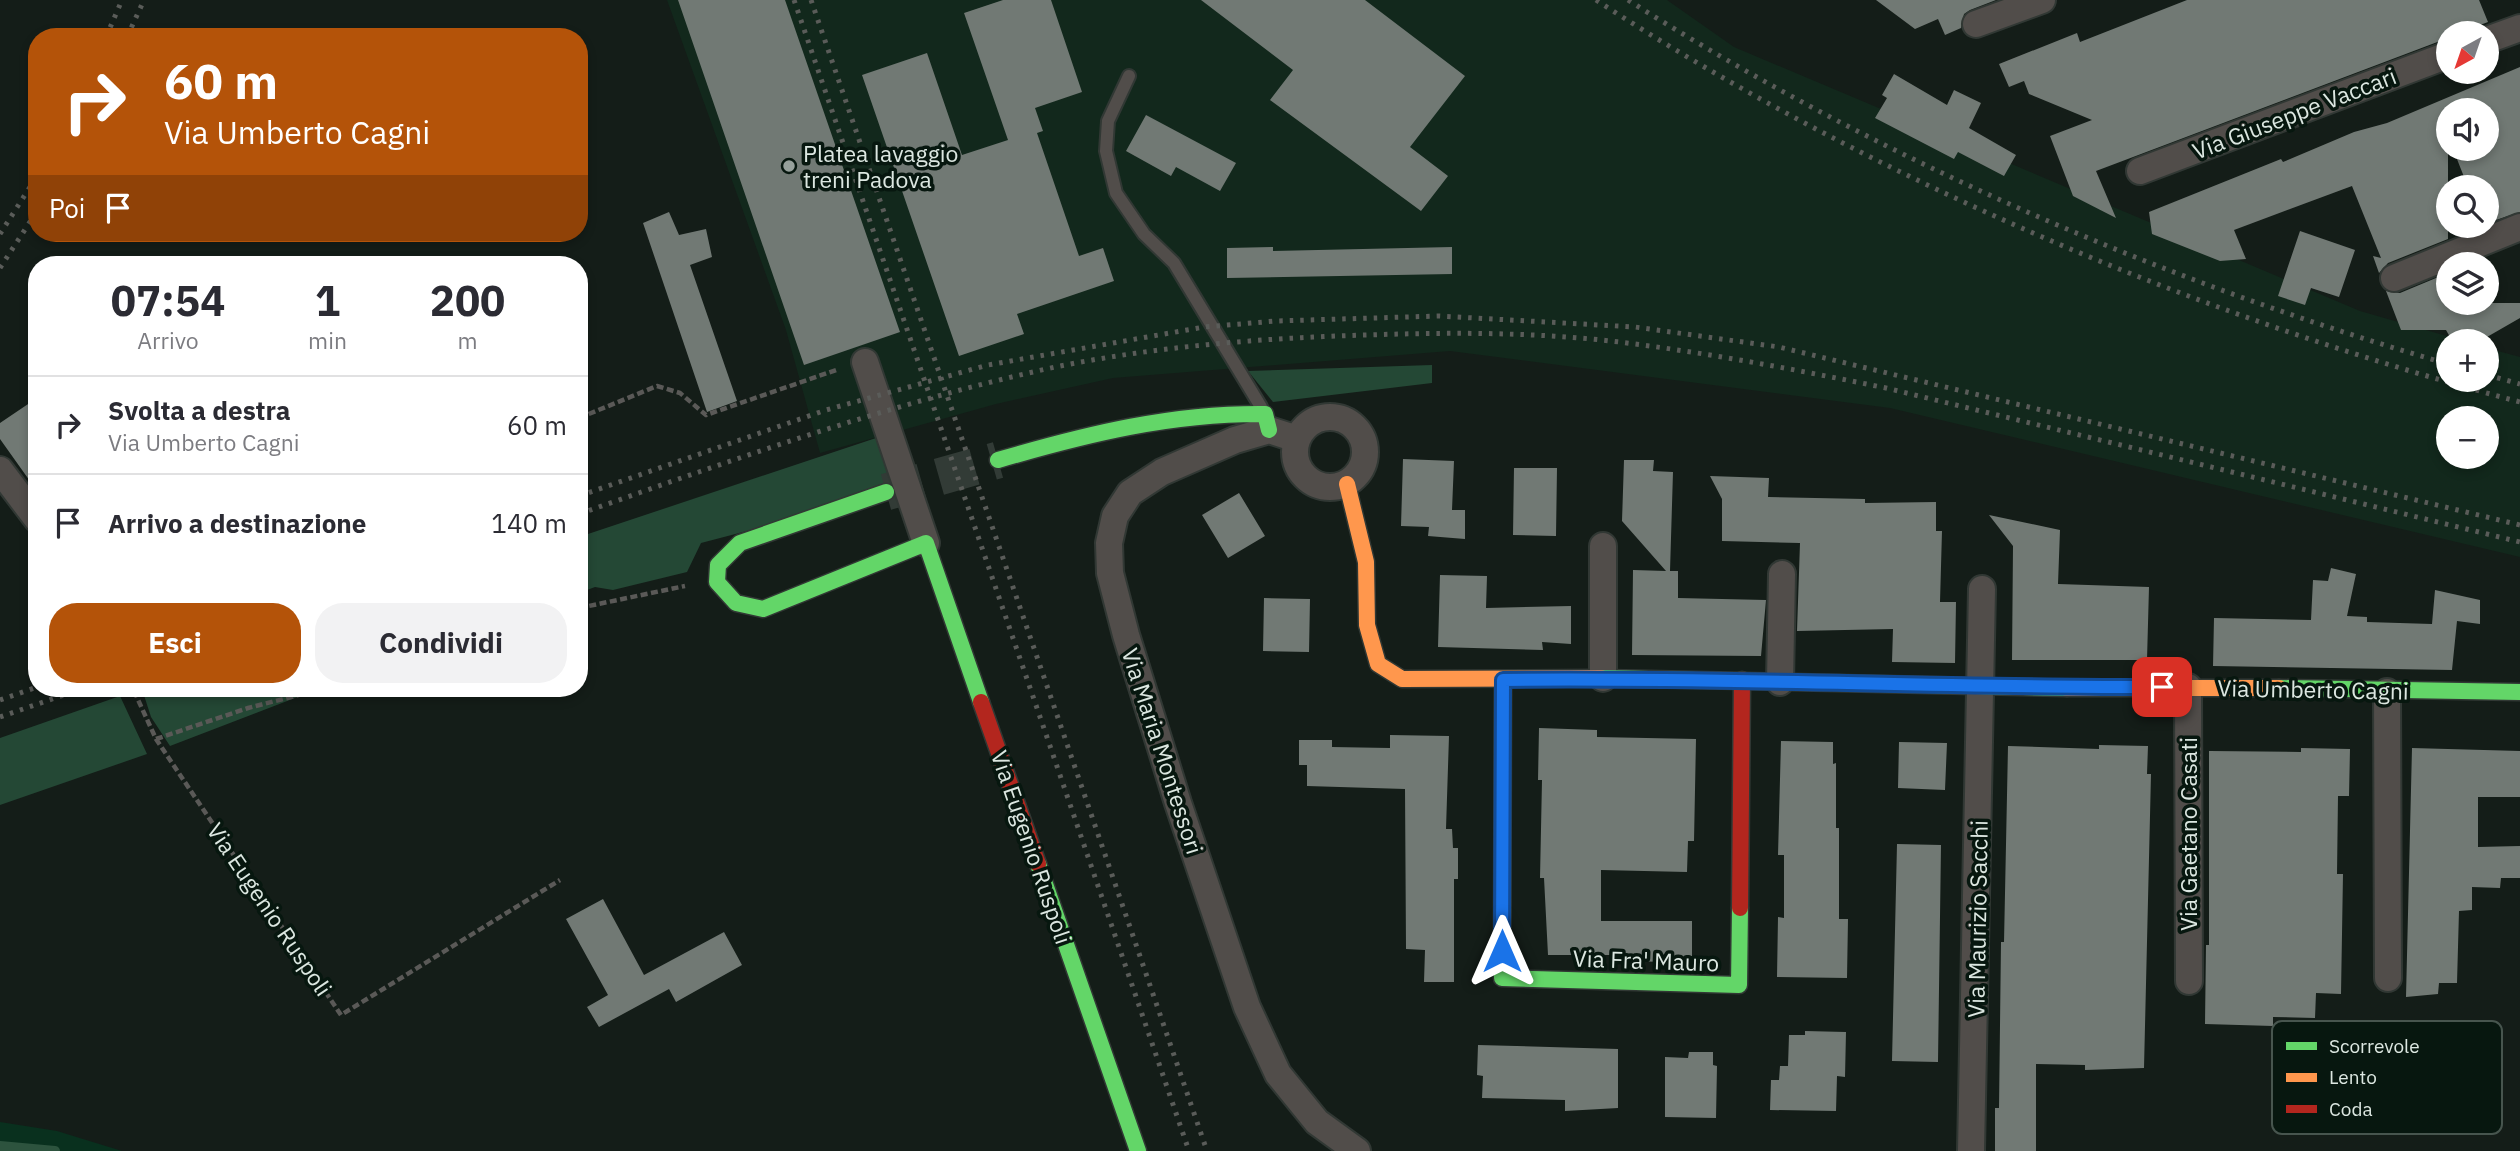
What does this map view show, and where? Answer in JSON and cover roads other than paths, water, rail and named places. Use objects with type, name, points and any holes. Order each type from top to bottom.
[{"type":"street","points":[[1976,24],[2042,0]]},
{"type":"street","points":[[2499,36],[2520,28]]},
{"type":"street","name":"Via Giuseppe Vaccari","points":[[2140,171],[2436,60]]},
{"type":"street","points":[[2394,278],[2520,227]]},
{"type":"street","name":"Via Eugenio Ruspoli","points":[[865,362],[1138,1151]]},
{"type":"street","points":[[998,460],[1132,422],[1218,412],[1267,422],[1297,439]]},
{"type":"street","points":[[1341,418],[1352,424],[1366,445],[1362,469],[1347,484],[1332,488],[1308,480],[1296,460],[1297,439],[1307,426],[1317,419],[1341,418]]},
{"type":"street","name":"Via Maria Montessori","points":[[1267,422],[1235,440],[1162,472],[1130,493],[1113,525],[1109,543],[1110,573],[1126,635],[1178,803],[1247,1007],[1278,1074],[1317,1122],[1357,1151]]},
{"type":"street","points":[[0,470],[28,507]]},
{"type":"street","name":"Via Umberto Cagni","points":[[1347,484],[1366,562],[1367,625],[1378,664],[1402,679],[1603,678],[1980,688],[2188,687],[2520,692]]},
{"type":"street","points":[[886,492],[740,543],[718,565],[717,582],[734,604],[748,609],[763,609],[926,543]]},
{"type":"street","points":[[1603,546],[1603,678]]},
{"type":"street","points":[[1780,682],[1782,574]]},
{"type":"street","points":[[1980,688],[1982,589]]},
{"type":"street","name":"Via Fra' Mauro","points":[[1503,680],[1502,978],[1739,985],[1742,680]]},
{"type":"street","name":"Via Gaetano Casati","points":[[2188,687],[2189,981]]},
{"type":"street","name":"Via Maurizio Sacchi","points":[[1971,1151],[1980,688]]},
{"type":"street","points":[[2388,692],[2388,978]]},
{"type":"lane","points":[[1129,76],[1108,121],[1106,151],[1116,193],[1144,234],[1174,264],[1267,422]]},
{"type":"waterway","points":[[0,1146],[55,1151]]},
{"type":"tunnel","points":[[886,492],[998,460]]},
{"type":"railway","points":[[110,28],[122,0]]},
{"type":"railway","points":[[131,28],[144,0]]},
{"type":"railway","points":[[794,0],[1189,1151]]},
{"type":"railway","points":[[811,0],[1207,1151]]},
{"type":"railway","points":[[1596,0],[1702,66],[1812,127],[1926,184],[2042,237],[2280,329],[2400,368],[2520,402]]},
{"type":"railway","points":[[1628,0],[1822,113],[2025,211],[2234,295],[2436,360]]},
{"type":"railway","points":[[0,234],[28,190]]},
{"type":"railway","points":[[0,268],[28,225]]},
{"type":"railway","points":[[588,493],[826,410],[988,365],[1204,327],[1276,321],[1439,316],[1635,327],[1779,347],[2520,525]]},
{"type":"railway","points":[[588,511],[878,413],[1060,366],[1174,348],[1251,341],[1467,333],[1568,337],[1635,344],[1729,358],[1886,388],[2520,542]]},
{"type":"railway","points":[[2499,378],[2520,384]]},
{"type":"railway","points":[[0,700],[28,690]]},
{"type":"railway","points":[[0,717],[58,697]]},
{"type":"place","name":"Platea lavaggio treni Padova","points":[[789,166]]}]
